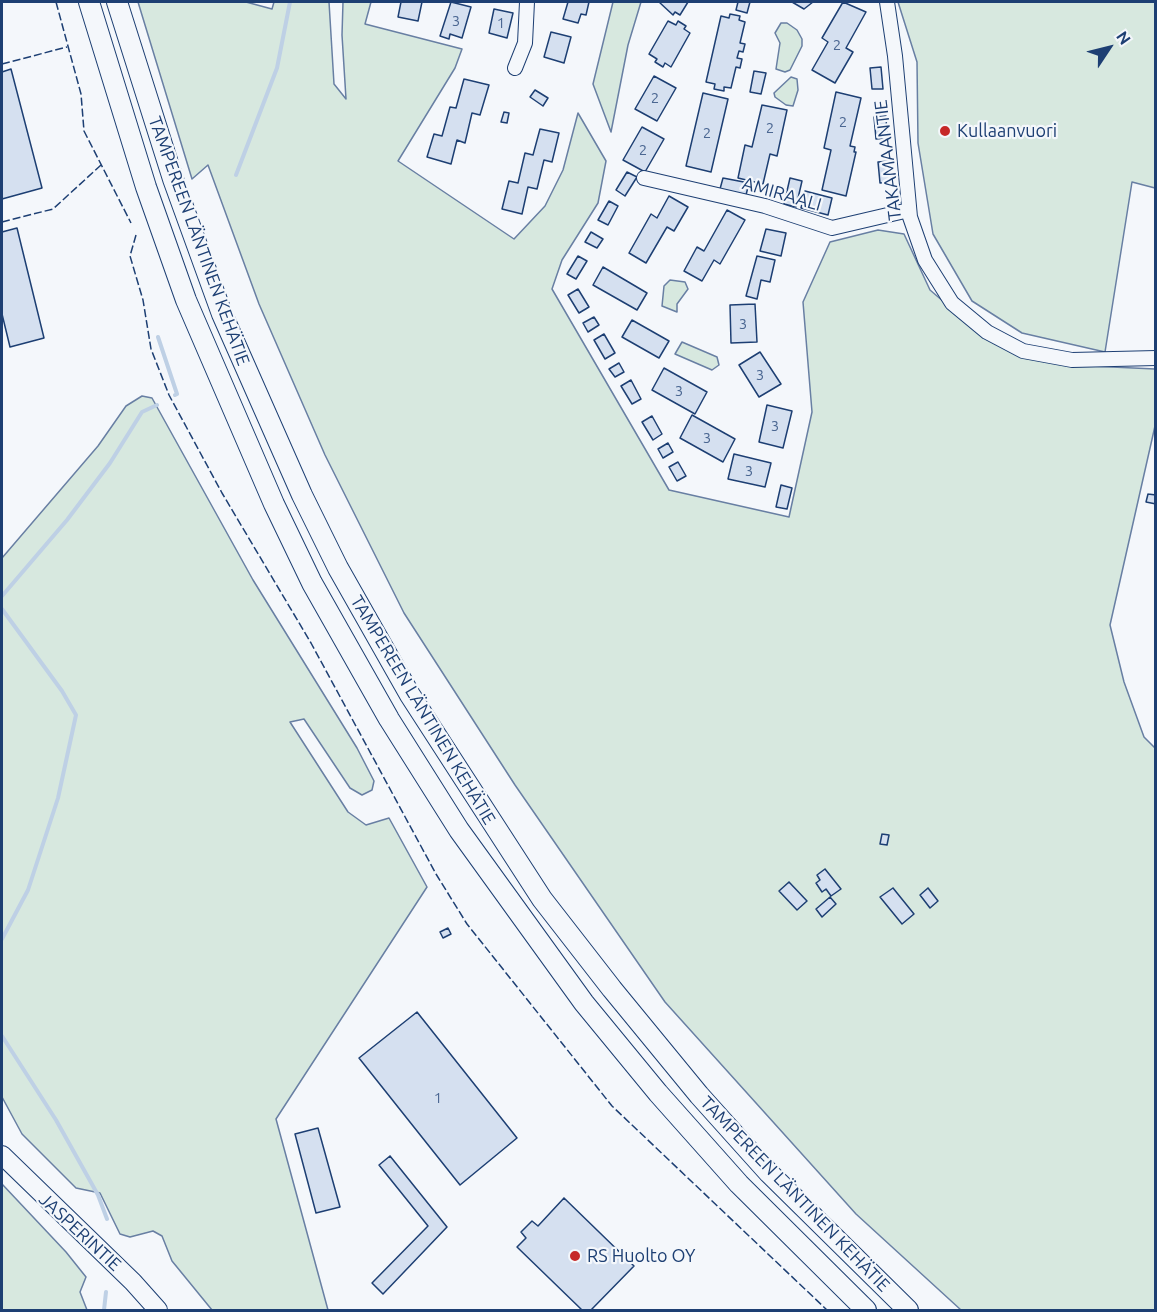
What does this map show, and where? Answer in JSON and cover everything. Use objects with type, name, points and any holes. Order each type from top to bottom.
[{"type":"highway","name":"TAMPEREEN LÄNTINEN KEHÄTIE","points":[[89,2],[128,133],[186,300],[274,504],[312,583],[389,719],[466,839],[591,1012],[658,1094],[739,1184],[866,1311]]},
{"type":"highway","name":"TAMPEREEN LÄNTINEN KEHÄTIE","points":[[117,2],[173,179],[222,314],[312,516],[355,599],[410,695],[542,899],[612,990],[699,1095],[769,1173],[908,1311]]},
{"type":"main road","name":"JASPERINTIE","points":[[2,1155],[133,1282],[158,1311]]},
{"type":"street","points":[[515,68],[525,43],[527,2]]},
{"type":"street","name":"TAKAMAANTIE","points":[[887,2],[895,56],[909,210],[929,267],[952,303],[987,332],[1023,351],[1072,360],[1155,358]]},
{"type":"street","name":"AMIRAALI","points":[[644,178],[765,206],[832,228],[909,210]]},
{"type":"shaded area","points":[[138,2],[246,2],[272,9],[274,2],[329,2],[334,84],[346,99],[342,35],[343,2],[371,2],[365,24],[462,49],[455,68],[398,161],[514,239],[545,206],[563,170],[578,113],[606,161],[598,203],[562,260],[552,289],[669,490],[789,517],[812,412],[803,302],[830,242],[878,230],[904,234],[930,290],[986,338],[1069,365],[1155,369],[1155,426],[1110,625],[1124,682],[1144,737],[1155,748],[1155,1310],[961,1310],[856,1214],[665,1002],[515,785],[404,613],[325,455],[259,304],[208,165],[192,179]]},
{"type":"shaded area","points":[[613,2],[641,2],[628,45],[611,132],[593,84]]},
{"type":"shaded area","points":[[898,2],[1155,2],[1155,188],[1132,182],[1105,352],[1022,333],[972,301],[933,234],[918,143],[917,62]]},
{"type":"shaded area","points":[[781,23],[787,23],[797,30],[802,39],[802,46],[790,70],[785,72],[776,69],[780,43],[775,33]]},
{"type":"shaded area","points":[[791,77],[797,79],[798,90],[793,106],[786,105],[775,97],[774,93]]},
{"type":"shaded area","points":[[670,280],[685,282],[688,289],[677,304],[677,312],[662,306],[664,286]]},
{"type":"shaded area","points":[[682,342],[717,357],[719,365],[712,370],[675,354]]},
{"type":"shaded area","points":[[142,396],[152,398],[253,580],[357,748],[374,781],[372,790],[362,795],[350,788],[304,719],[290,722],[348,812],[366,825],[389,818],[427,887],[276,1119],[328,1310],[212,1310],[172,1261],[162,1236],[153,1231],[130,1237],[120,1234],[100,1193],[76,1188],[22,1134],[2,1097],[2,558],[98,446],[126,406]]},
{"type":"shaded area","points":[[2,1184],[66,1252],[86,1277],[80,1292],[87,1310],[2,1310]]},
{"type":"building","points":[[401,2],[422,2],[418,21],[398,17]]},
{"type":"building","points":[[451,2],[471,7],[462,38],[450,34],[449,39],[440,36]]},
{"type":"building","points":[[568,2],[589,2],[586,15],[581,14],[578,23],[563,19]]},
{"type":"building","points":[[659,2],[688,2],[680,15],[675,12],[673,15]]},
{"type":"building","points":[[738,2],[750,2],[747,13],[736,10]]},
{"type":"building","points":[[792,2],[813,2],[804,9]]},
{"type":"building","points":[[843,2],[866,12],[846,48],[853,52],[835,83],[812,70],[828,42],[822,38]]},
{"type":"building","points":[[494,9],[513,13],[507,38],[489,33]]},
{"type":"building","points":[[730,14],[740,16],[739,20],[745,22],[740,43],[745,44],[743,52],[739,51],[737,58],[742,59],[740,68],[736,67],[731,88],[724,87],[724,91],[714,89],[715,84],[706,82],[721,16],[729,18]]},
{"type":"building","points":[[668,21],[676,25],[678,21],[686,26],[684,29],[690,33],[671,67],[665,63],[663,67],[649,54]]},
{"type":"building","points":[[551,32],[571,37],[564,63],[544,57]]},
{"type":"building","points":[[881,67],[883,89],[872,89],[870,68]]},
{"type":"building","points":[[11,69],[42,188],[2,199],[2,72]]},
{"type":"building","points":[[754,71],[766,73],[761,94],[750,92]]},
{"type":"building","points":[[654,76],[676,88],[657,121],[635,109]]},
{"type":"building","points":[[464,79],[489,85],[480,115],[472,113],[465,143],[457,140],[451,164],[427,157],[434,134],[442,136],[450,107],[456,108]]},
{"type":"building","points":[[535,90],[548,98],[543,106],[530,97]]},
{"type":"building","points":[[836,92],[861,98],[850,146],[855,147],[854,152],[856,152],[846,196],[822,190],[831,150],[824,148]]},
{"type":"building","points":[[703,93],[728,99],[711,172],[686,166]]},
{"type":"building","points":[[762,105],[787,110],[777,156],[770,154],[763,184],[738,178],[745,145],[752,147]]},
{"type":"building","points":[[504,112],[509,113],[507,123],[501,122]]},
{"type":"building","points":[[886,116],[887,138],[876,139],[874,117]]},
{"type":"building","points":[[642,127],[664,139],[645,172],[623,160]]},
{"type":"building","points":[[540,129],[559,133],[552,162],[544,160],[537,189],[528,187],[522,214],[502,209],[509,181],[518,183],[525,153],[533,155]]},
{"type":"building","points":[[890,161],[891,182],[880,183],[878,162]]},
{"type":"building","points":[[627,172],[637,177],[625,196],[616,190]]},
{"type":"building","points":[[723,178],[749,183],[746,195],[720,189]]},
{"type":"building","points":[[790,178],[802,181],[796,207],[784,204]]},
{"type":"building","points":[[805,191],[832,198],[828,215],[801,208]]},
{"type":"building","points":[[669,196],[688,207],[674,231],[667,227],[646,263],[629,253],[651,214],[657,218]]},
{"type":"building","points":[[609,201],[618,206],[608,225],[598,220]]},
{"type":"building","points":[[727,210],[745,220],[720,264],[714,260],[702,281],[684,271],[697,247],[704,251]]},
{"type":"building","points":[[17,228],[44,338],[10,347],[2,314],[2,232]]},
{"type":"building","points":[[766,229],[786,233],[781,256],[760,251]]},
{"type":"building","points":[[591,232],[603,239],[597,248],[585,242]]},
{"type":"building","points":[[578,256],[587,261],[576,279],[567,274]]},
{"type":"building","points":[[757,256],[775,260],[770,282],[761,280],[757,299],[746,296]]},
{"type":"building","points":[[603,267],[647,293],[637,310],[593,285]]},
{"type":"building","points":[[578,289],[589,307],[579,313],[568,295]]},
{"type":"building","points":[[755,304],[757,342],[731,343],[730,305]]},
{"type":"building","points":[[594,317],[599,325],[588,332],[583,323]]},
{"type":"building","points":[[632,320],[669,341],[659,358],[622,337]]},
{"type":"building","points":[[604,334],[615,353],[605,359],[594,340]]},
{"type":"building","points":[[760,352],[781,384],[759,397],[739,365]]},
{"type":"building","points":[[619,363],[624,372],[615,377],[609,369]]},
{"type":"building","points":[[664,368],[707,392],[695,414],[652,390]]},
{"type":"building","points":[[631,380],[641,399],[632,404],[621,386]]},
{"type":"building","points":[[767,405],[792,411],[783,448],[759,442]]},
{"type":"building","points":[[692,415],[735,439],[723,462],[680,438]]},
{"type":"building","points":[[652,416],[662,434],[653,440],[642,422]]},
{"type":"building","points":[[668,443],[673,452],[663,458],[658,449]]},
{"type":"building","points":[[734,454],[771,463],[765,487],[728,479]]},
{"type":"building","points":[[678,462],[686,476],[677,481],[669,467]]},
{"type":"building","points":[[781,485],[792,488],[787,509],[776,507]]},
{"type":"building","points":[[1148,494],[1156,495],[1156,504],[1146,502]]},
{"type":"building","points":[[882,834],[889,835],[887,845],[880,844]]},
{"type":"building","points":[[825,869],[841,889],[831,896],[826,889],[822,892],[816,883],[820,880],[817,875]]},
{"type":"building","points":[[789,882],[807,901],[797,910],[779,891]]},
{"type":"building","points":[[893,888],[914,914],[902,924],[880,897]]},
{"type":"building","points":[[928,888],[938,901],[930,908],[920,895]]},
{"type":"building","points":[[830,897],[836,904],[822,917],[816,909]]},
{"type":"building","points":[[448,928],[451,934],[443,938],[440,932]]},
{"type":"building","points":[[417,1012],[517,1138],[460,1185],[359,1058]]},
{"type":"building","points":[[318,1128],[340,1207],[316,1213],[295,1134]]},
{"type":"building","points":[[390,1156],[447,1227],[383,1294],[372,1283],[428,1226],[379,1165]]},
{"type":"building","name":"RS Huolto OY","points":[[564,1198],[634,1266],[591,1310],[582,1310],[517,1247],[526,1238],[521,1232],[532,1221],[538,1226]]},
{"type":"waterway","points":[[236,175],[277,68],[290,2]]},
{"type":"waterway","points":[[158,337],[177,394],[175,395]]},
{"type":"waterway","points":[[2,596],[67,520],[110,463],[142,412],[157,405]]},
{"type":"waterway","points":[[2,609],[62,691],[76,715],[58,798],[28,890],[2,939]]},
{"type":"waterway","points":[[2,1036],[56,1120],[98,1195],[107,1219]]},
{"type":"waterway","points":[[104,1310],[106,1292]]},
{"type":"fence","points":[[56,2],[81,94],[84,131],[131,223]]},
{"type":"fence","points":[[2,64],[67,47]]},
{"type":"fence","points":[[2,222],[53,209],[101,165]]},
{"type":"fence","points":[[136,235],[130,256],[143,300],[151,349],[169,395],[222,493],[311,643],[436,874],[467,924],[612,1106],[827,1310]]},
{"type":"place","name":"Kullaanvuori","points":[[945,131]]},
{"type":"place","name":"RS Huolto OY","points":[[575,1256]]}]
